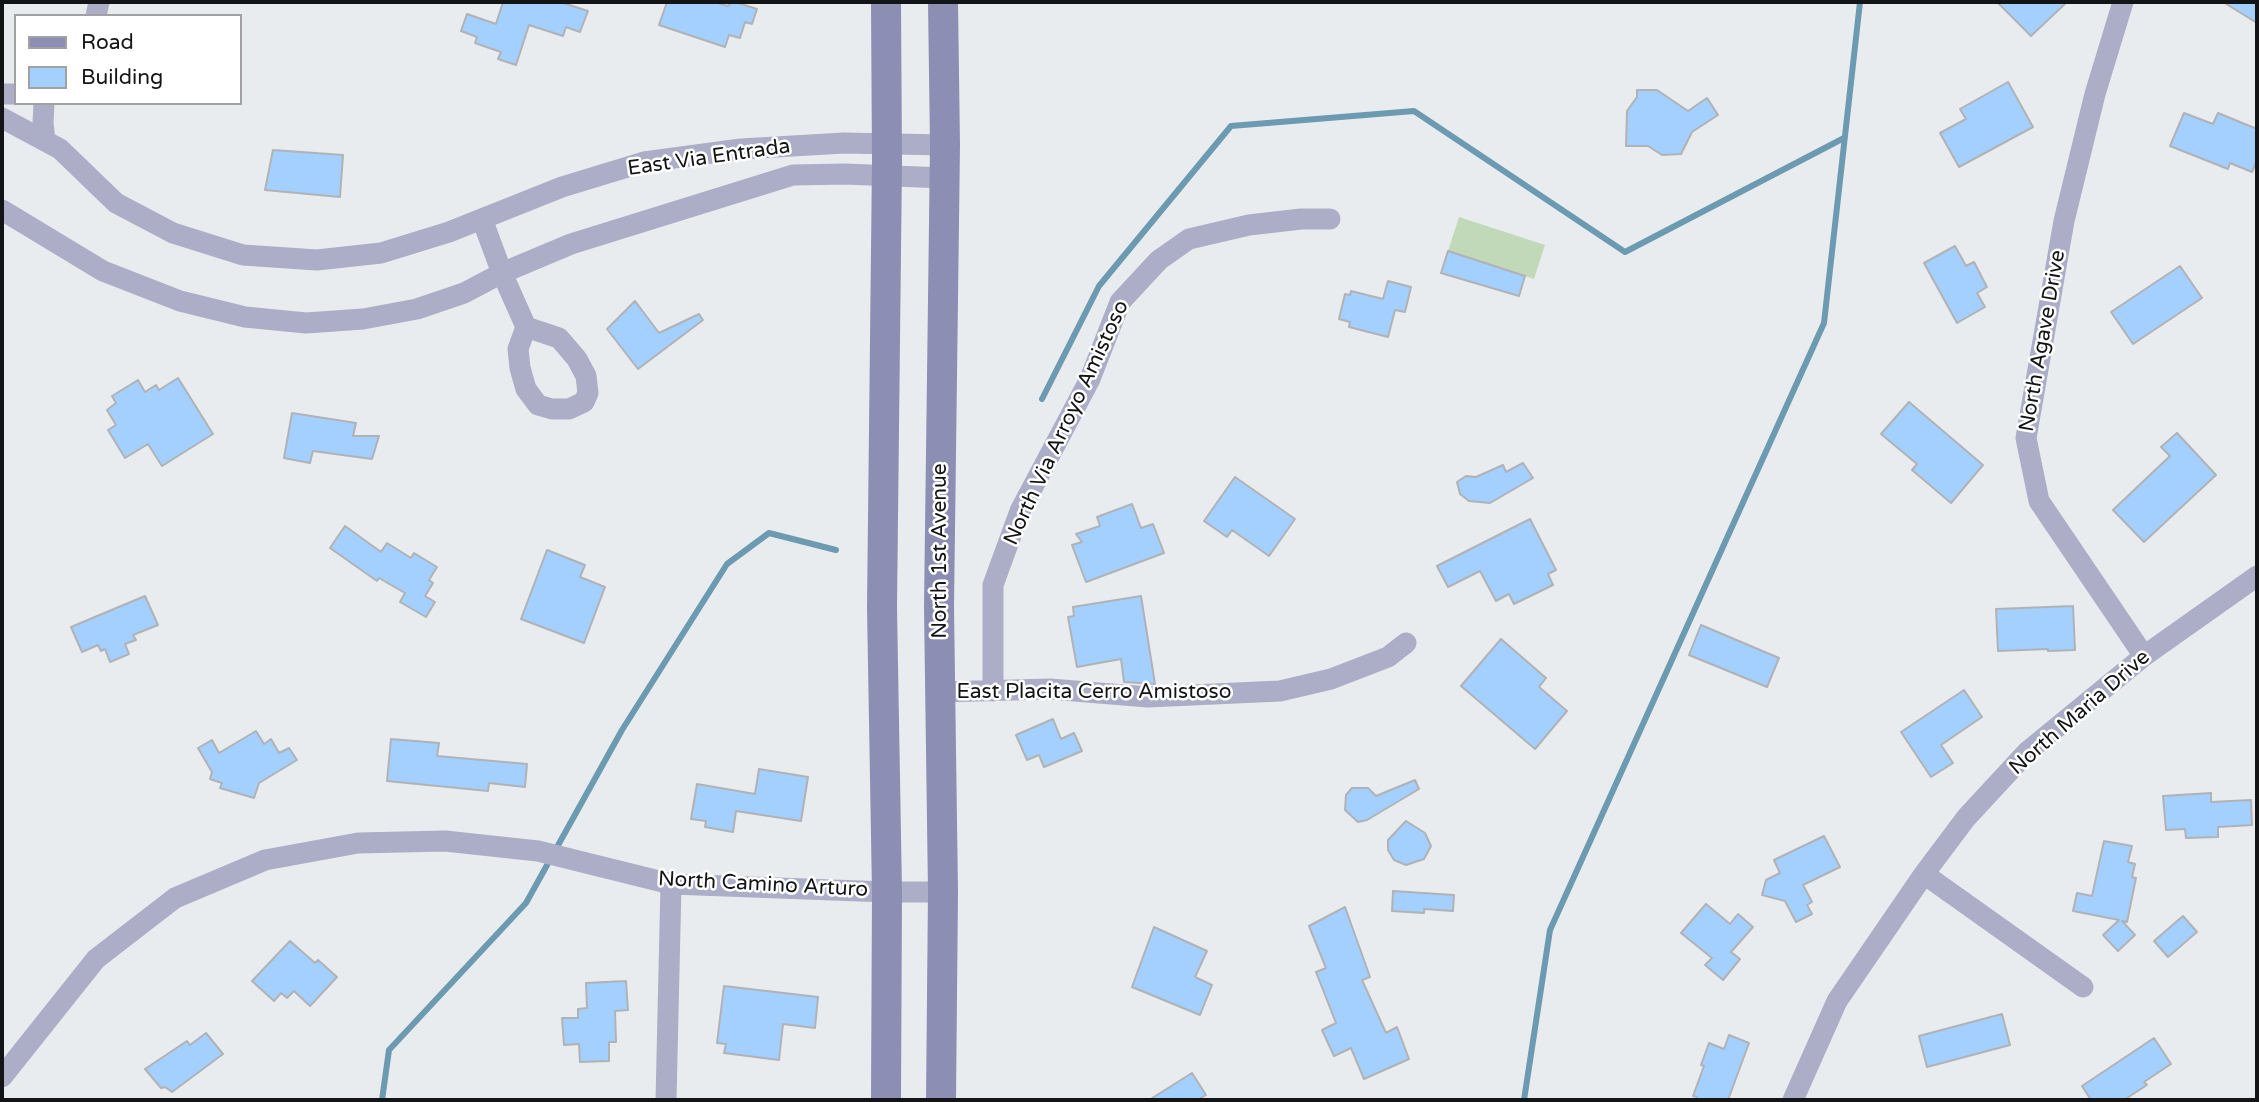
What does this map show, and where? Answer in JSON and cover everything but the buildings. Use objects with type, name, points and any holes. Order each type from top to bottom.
[{"type":"main road","points":[[886,2],[887,177],[882,607],[887,892],[886,1100]]},
{"type":"main road","name":"North 1st Avenue","points":[[941,1100],[943,892],[939,607],[945,145],[943,2]]},
{"type":"street","name":"North Agave Drive","points":[[2123,2],[2095,94],[2064,221],[2026,438],[2039,501],[2144,656]]},
{"type":"street","points":[[44,105],[45,141]]},
{"type":"street","name":"East Via Entrada","points":[[2,118],[60,149],[116,203],[173,233],[243,256],[317,260],[381,253],[449,232],[562,187],[644,162],[741,149],[844,143],[945,145]]},
{"type":"street","name":"East Via Entrada","points":[[2,210],[103,271],[180,302],[245,317],[306,323],[363,319],[417,309],[464,293],[502,273],[571,244],[793,175],[944,178]]},
{"type":"street","points":[[482,219],[526,327]]},
{"type":"street","name":"North Via Arroyo Amistoso","points":[[993,691],[993,585],[1020,511],[1090,379],[1120,302],[1159,260],[1189,239],[1248,225],[1301,219],[1330,219]]},
{"type":"street","name":"North Maria Drive","points":[[1793,1100],[1837,1001],[1966,818],[2028,751],[2144,656],[2257,576]]},
{"type":"street","name":"East Placita Cerro Amistoso","points":[[940,692],[1049,689],[1149,697],[1280,691],[1331,679],[1388,657],[1406,643]]},
{"type":"street","name":"North Camino Arturo","points":[[2,1077],[96,959],[175,898],[265,860],[358,843],[445,841],[538,851],[671,884],[943,892]]},
{"type":"street","points":[[1924,874],[2083,987]]},
{"type":"street","points":[[666,1100],[671,884]]},
{"type":"green space","points":[[1459,217],[1545,245],[1534,279],[1448,251]]},
{"type":"waterway","points":[[1524,1100],[1550,930],[1824,323],[1860,2]]},
{"type":"waterway","points":[[1042,399],[1099,286],[1231,126],[1414,111],[1625,252],[1844,138]]},
{"type":"waterway","points":[[382,1100],[389,1050],[526,903],[622,730],[727,564],[769,533],[836,550]]}]
